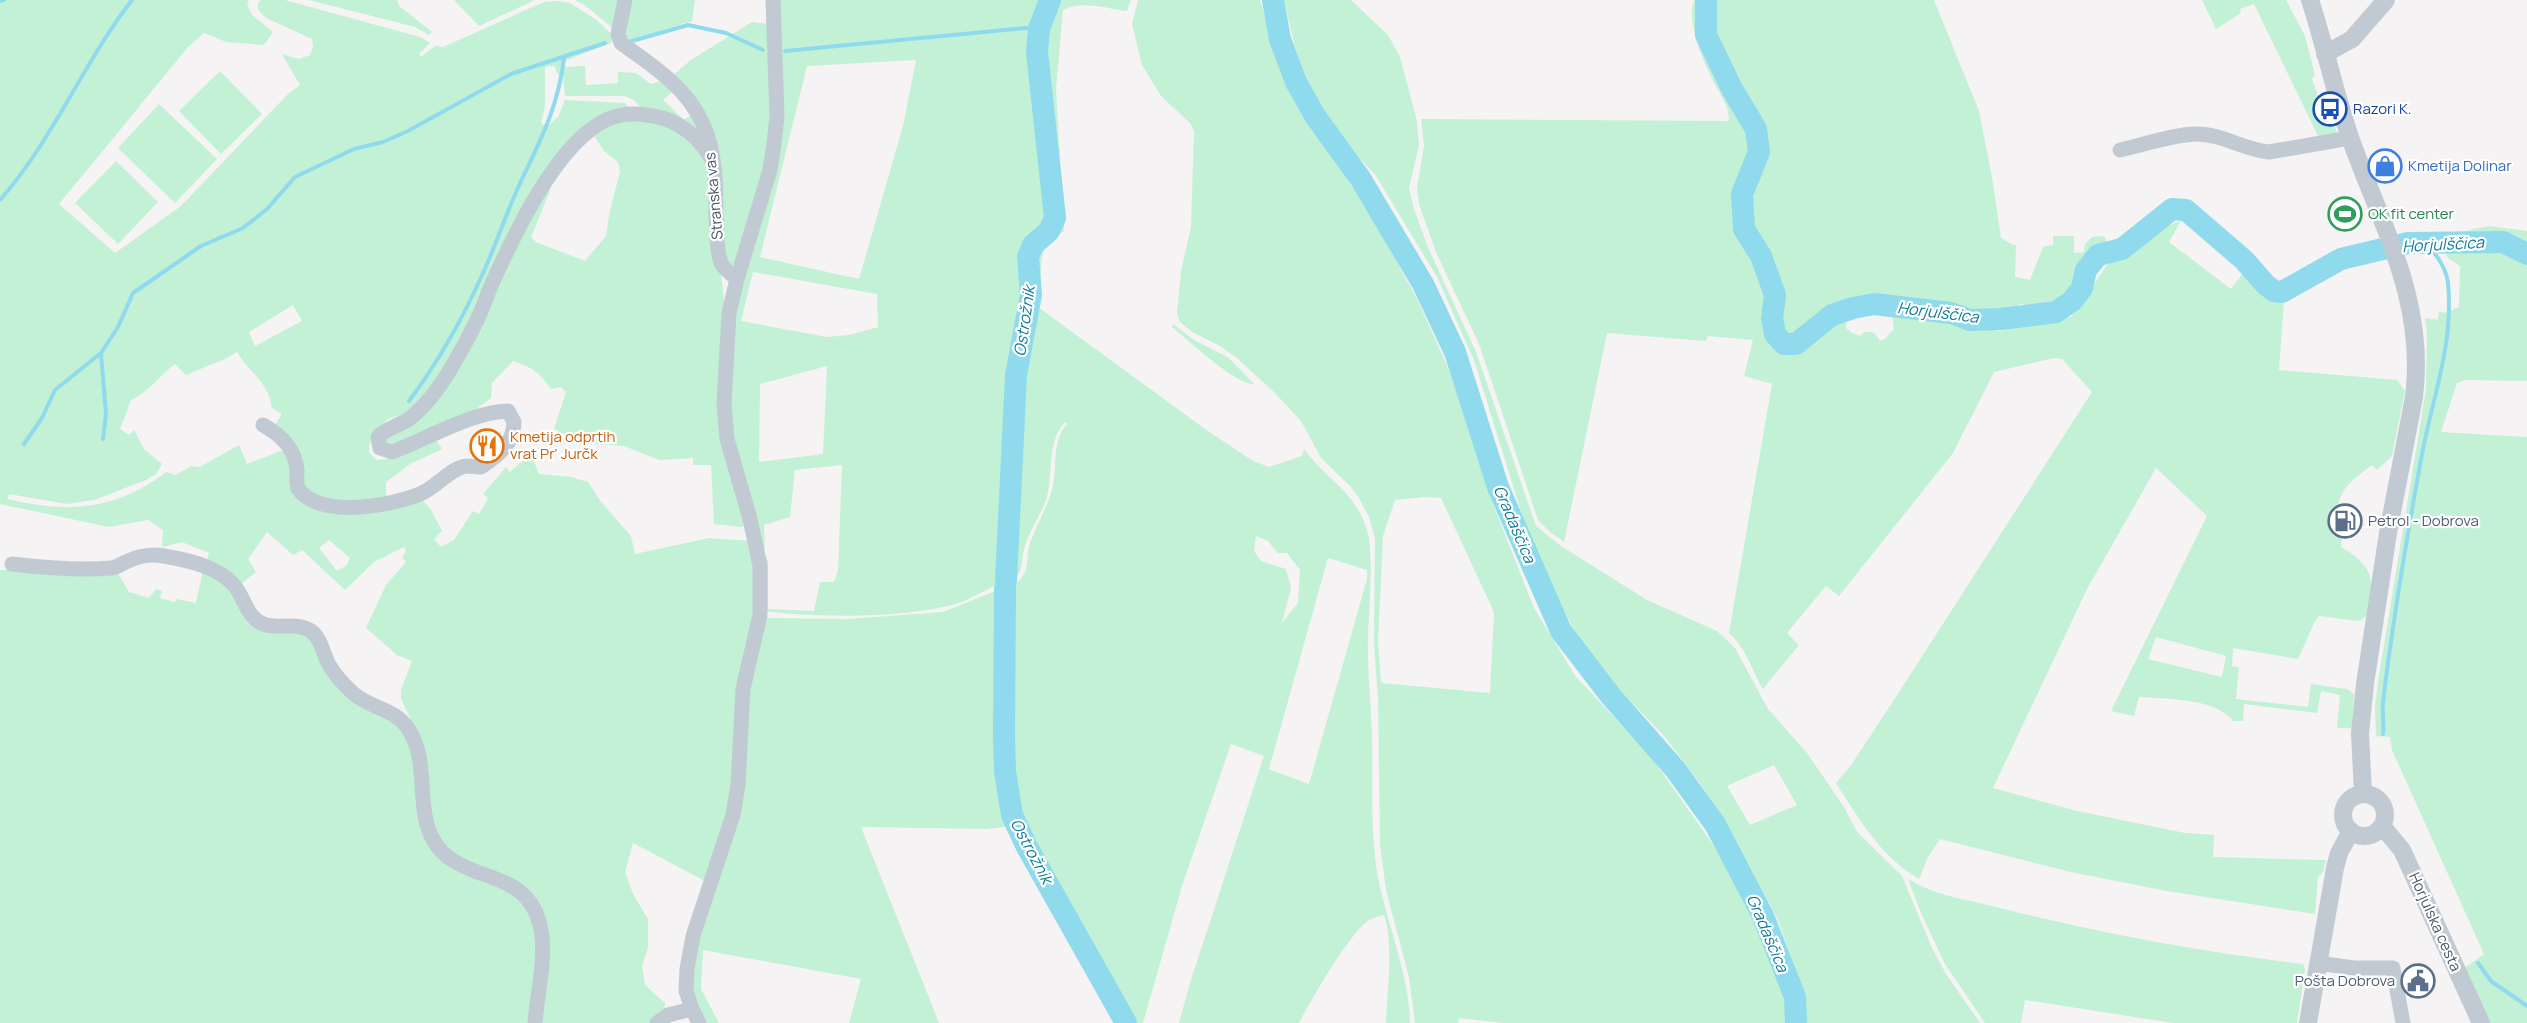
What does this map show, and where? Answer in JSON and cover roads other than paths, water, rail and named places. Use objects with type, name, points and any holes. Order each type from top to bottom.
[{"type":"street","name":"Stranska vas","points":[[625,0],[618,34],[621,43],[670,80],[692,105],[709,138],[717,237],[722,264],[737,279]]},
{"type":"street","points":[[657,1023],[668,1015],[695,1016],[687,991],[687,969],[693,936],[733,815],[738,785],[743,689],[760,615],[760,566],[750,519],[727,440],[724,404],[729,313],[770,170],[774,144],[777,116],[773,0]]},
{"type":"street","points":[[2310,0],[2350,138],[2398,262],[2412,308],[2417,340],[2417,374],[2388,533],[2360,733],[2363,794]]},
{"type":"street","points":[[2325,54],[2352,39],[2386,0]]},
{"type":"street","points":[[264,425],[286,441],[291,450],[297,469],[298,489],[309,500],[320,503],[354,508],[389,504],[420,494],[466,466],[481,467],[504,449],[510,441],[514,422],[508,411],[495,412],[465,422],[392,452],[380,448],[378,437],[420,410],[449,371],[475,325],[490,288],[546,179],[589,131],[607,119],[619,115],[646,115],[672,122],[696,138],[712,160]]},
{"type":"street","points":[[2120,150],[2198,134],[2226,140],[2256,151],[2269,152],[2350,138]]},
{"type":"street","points":[[12,564],[39,568],[115,568],[143,556],[161,555],[186,561],[223,575],[239,592],[250,615],[264,624],[297,625],[313,632],[329,664],[341,680],[356,695],[396,715],[408,728],[417,750],[426,820],[433,841],[444,854],[459,865],[514,887],[529,900],[539,919],[543,944],[535,1023]]},
{"type":"street","points":[[2370,795],[2382,804],[2385,819],[2382,826],[2372,835],[2364,836],[2351,831],[2344,819],[2346,805],[2356,796],[2370,795]]},
{"type":"street","name":"Horjulska cesta","points":[[2382,826],[2396,840],[2409,865],[2481,1023]]},
{"type":"street","points":[[2308,1023],[2335,868],[2339,853],[2351,831]]},
{"type":"street","points":[[2317,963],[2354,968],[2393,968],[2403,1023]]},
{"type":"waterway","points":[[0,1],[4,0]]},
{"type":"waterway","points":[[0,200],[36,152],[98,49],[132,0]]},
{"type":"waterway","name":"Ostrožnik","points":[[1006,580],[1016,375],[1031,295],[1028,257],[1033,245],[1049,231],[1055,218],[1037,52],[1039,29],[1050,0]]},
{"type":"waterway","name":"Gradaščica","points":[[1273,0],[1280,39],[1296,82],[1315,116],[1360,178],[1423,284],[1455,352],[1498,487],[1561,631],[1610,695],[1675,769],[1715,824],[1763,916],[1795,997],[1796,1023]]},
{"type":"waterway","name":"Horjulščica","points":[[1706,0],[1706,35],[1732,89],[1756,129],[1759,152],[1742,194],[1744,229],[1761,256],[1775,295],[1772,318],[1775,334],[1784,344],[1796,344],[1832,315],[1874,304],[1951,313],[1970,320],[2001,319],[2056,312],[2072,301],[2082,288],[2086,270],[2098,255],[2122,249],[2172,209],[2186,210],[2244,260],[2274,291],[2282,292],[2341,259],[2408,243],[2503,242],[2527,254]]},
{"type":"waterway","points":[[632,41],[688,25],[726,33],[763,50]]},
{"type":"waterway","points":[[785,51],[1026,28],[1039,29]]},
{"type":"waterway","points":[[24,444],[42,418],[55,390],[101,353],[118,327],[133,293],[201,246],[243,228],[267,209],[295,177],[354,149],[383,142],[408,131],[511,74],[605,43]]},
{"type":"waterway","points":[[409,401],[450,338],[484,271],[546,126],[557,94],[564,58]]},
{"type":"waterway","points":[[2383,734],[2383,702],[2391,640],[2422,454],[2448,327],[2447,277],[2427,243]]},
{"type":"waterway","points":[[101,353],[106,414],[103,439]]},
{"type":"waterway","name":"Ostrožnik","points":[[1005,589],[1005,771],[1012,815],[1027,847],[1126,1023]]},
{"type":"waterway","points":[[2478,963],[2491,981],[2527,1006]]},
{"type":"place","name":"Razori K.","points":[[2330,109]]},
{"type":"place","name":"Kmetija Dolinar","points":[[2385,166]]},
{"type":"place","name":"OK fit center","points":[[2345,214]]},
{"type":"place","name":"Kmetija odprtih vrat Pr' Jurčk","points":[[487,446]]},
{"type":"place","name":"Petrol - Dobrova","points":[[2345,521]]},
{"type":"place","name":"Pošta Dobrova","points":[[2418,981]]}]
